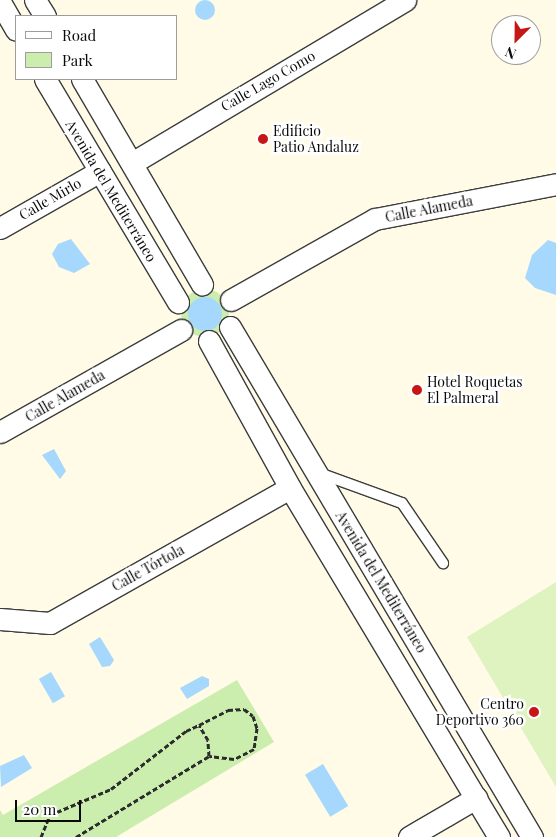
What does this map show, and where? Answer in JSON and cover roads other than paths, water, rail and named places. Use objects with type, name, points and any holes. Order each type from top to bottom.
[{"type":"street","points":[[36,0],[44,15]]},
{"type":"street","name":"Calle Lago Como","points":[[132,162],[405,0]]},
{"type":"street","points":[[0,2],[15,28]]},
{"type":"street","name":"Avenida del Mediterráneo","points":[[46,80],[178,302]]},
{"type":"street","points":[[83,80],[202,284]]},
{"type":"street","name":"Calle Mirlo","points":[[0,228],[100,171]]},
{"type":"street","name":"Calle Alameda","points":[[231,300],[375,219],[556,184]]},
{"type":"street","points":[[202,284],[219,287],[231,300],[230,327],[209,341],[194,339],[182,330],[178,302],[187,290],[202,284]]},
{"type":"street","name":"Avenida del Mediterráneo","points":[[230,327],[532,837]]},
{"type":"street","name":"Calle Alameda","points":[[0,432],[182,330]]},
{"type":"street","points":[[209,341],[290,488],[499,837]]},
{"type":"street","name":"Calle Tórtola","points":[[0,620],[50,623],[290,488]]},
{"type":"street","points":[[409,837],[476,798]]},
{"type":"lane","points":[[316,472],[402,503],[443,563]]},
{"type":"water","points":[[201,0],[209,0],[215,6],[215,14],[209,20],[201,20],[195,14],[195,6]]},
{"type":"water","points":[[71,239],[90,264],[74,273],[59,267],[52,254],[58,244]]},
{"type":"water","points":[[548,240],[556,243],[556,295],[535,288],[525,278],[532,255]]},
{"type":"water","points":[[205,297],[217,302],[222,314],[217,326],[205,331],[193,326],[188,314],[193,302]]},
{"type":"water","points":[[54,449],[66,471],[60,479],[42,455]]},
{"type":"water","points":[[100,637],[114,660],[110,666],[102,667],[89,644]]},
{"type":"water","points":[[51,672],[65,696],[53,703],[39,679]]},
{"type":"water","points":[[202,676],[209,679],[209,686],[187,699],[180,688]]},
{"type":"water","points":[[24,755],[32,768],[1,787],[0,766]]},
{"type":"water","points":[[323,764],[348,806],[330,817],[305,775]]},
{"type":"place","name":"Edificio Patio Andaluz","points":[[263,139]]},
{"type":"place","name":"Hotel Roquetas El Palmeral","points":[[417,390]]},
{"type":"place","name":"Centro Deportivo 360","points":[[534,712]]}]
